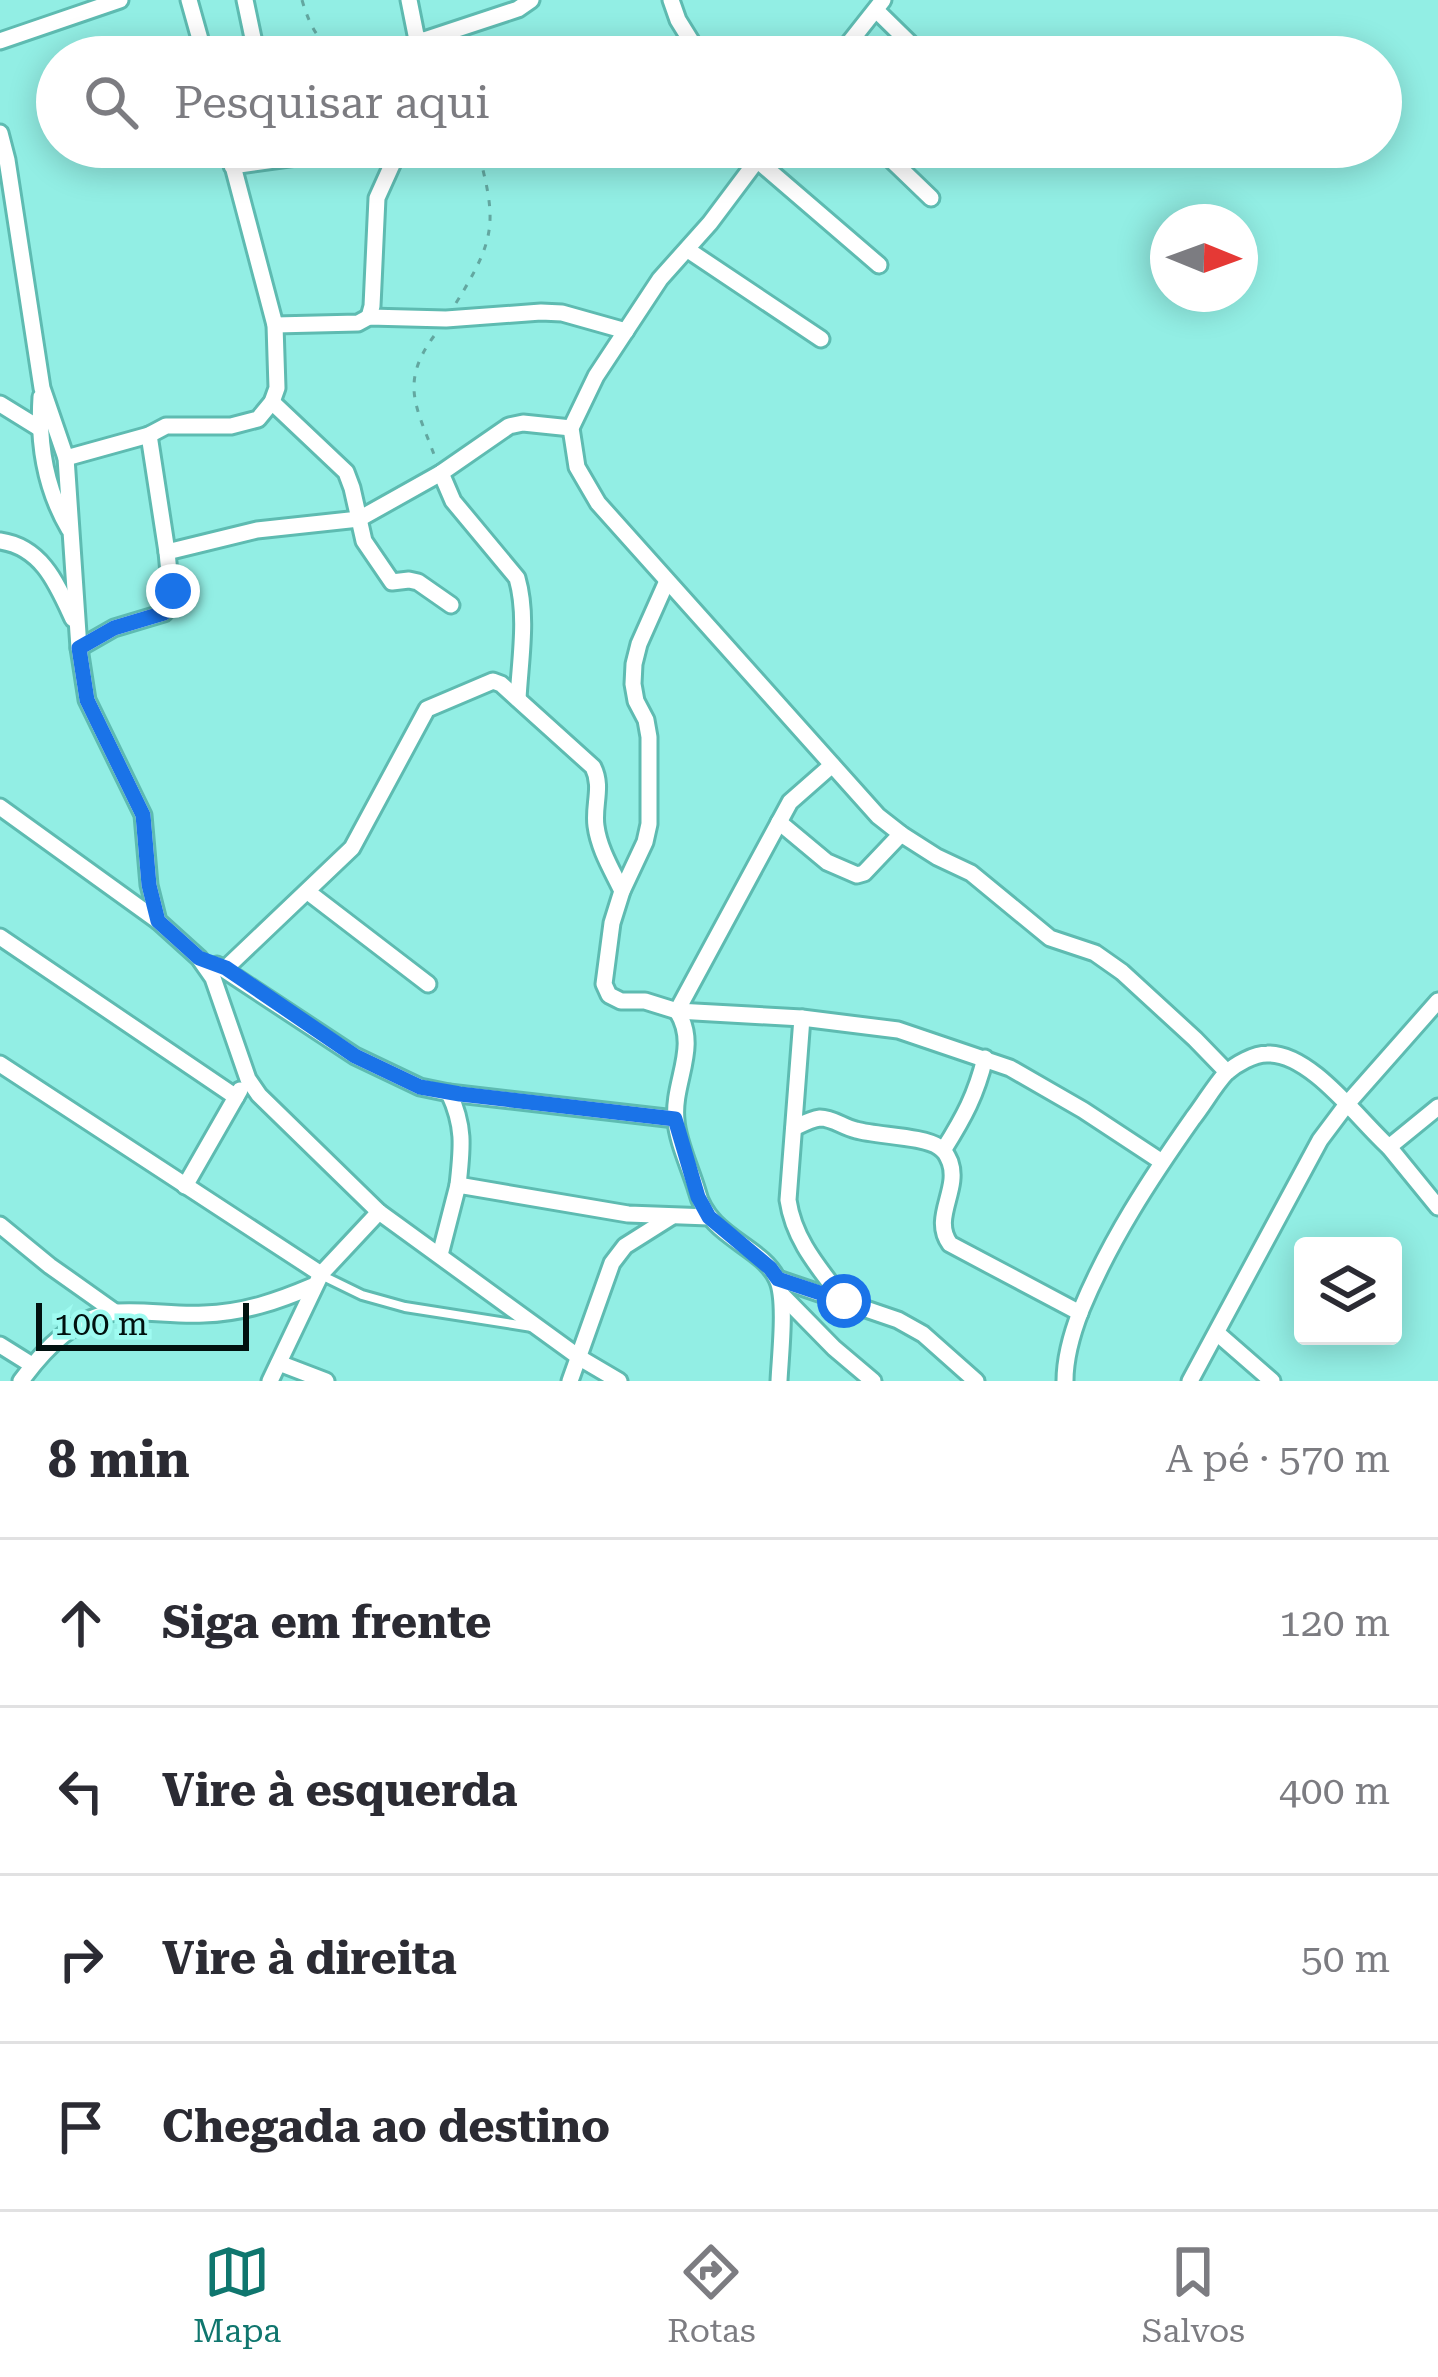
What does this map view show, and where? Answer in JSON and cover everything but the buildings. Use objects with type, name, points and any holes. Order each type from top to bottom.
[{"type":"street","points":[[0,41],[120,0]]},
{"type":"street","points":[[189,0],[199,36]]},
{"type":"street","points":[[245,0],[252,36]]},
{"type":"street","points":[[409,0],[418,36]]},
{"type":"street","points":[[425,36],[518,9],[531,0]]},
{"type":"street","points":[[670,0],[689,36]]},
{"type":"street","points":[[855,36],[880,5],[906,36]]},
{"type":"street","points":[[0,134],[42,388],[66,458],[77,627],[87,700],[143,815],[149,885],[158,921]]},
{"type":"street","points":[[66,458],[166,426],[230,426],[258,419],[272,402],[277,388],[275,325],[233,168]]},
{"type":"street","points":[[369,317],[377,198],[391,168]]},
{"type":"street","points":[[748,168],[688,250],[660,279],[596,376],[571,428],[578,467],[598,503],[878,816],[901,835],[971,873],[1050,938],[1095,953],[1122,972],[1227,1072]]},
{"type":"street","points":[[769,168],[879,265]]},
{"type":"street","points":[[900,168],[931,198]]},
{"type":"street","points":[[688,250],[821,339]]},
{"type":"street","points":[[275,325],[358,323],[369,317],[562,313],[626,331]]},
{"type":"street","points":[[42,388],[39,428],[46,476],[73,536]]},
{"type":"street","points":[[272,402],[346,472],[368,550],[392,582],[418,582],[452,604]]},
{"type":"street","points":[[0,404],[39,428]]},
{"type":"street","points":[[167,552],[257,530],[359,519],[441,473],[509,426],[571,428]]},
{"type":"street","points":[[79,648],[114,628],[164,613],[172,604],[149,435]]},
{"type":"street","points":[[441,473],[453,501],[517,578],[522,615],[518,699]]},
{"type":"street","points":[[0,541],[40,560],[77,627]]},
{"type":"street","points":[[667,581],[634,664],[636,701],[649,736],[649,824],[612,923],[604,984],[609,995],[676,1011],[802,1018],[898,1030],[1010,1068],[1162,1162]]},
{"type":"street","points":[[226,968],[352,848],[427,709],[493,681],[593,767],[598,777],[599,843],[622,891]]},
{"type":"street","points":[[676,1011],[790,802],[832,765]]},
{"type":"street","points":[[0,807],[158,921],[199,958],[213,977],[248,1079],[379,1212],[580,1358],[619,1381]]},
{"type":"street","points":[[779,822],[850,875],[864,873],[901,835]]},
{"type":"street","points":[[308,892],[428,984]]},
{"type":"street","points":[[0,937],[236,1097]]},
{"type":"street","points":[[199,958],[226,968],[355,1056],[420,1087],[675,1119]]},
{"type":"street","points":[[1190,1381],[1320,1140],[1438,1001]]},
{"type":"street","points":[[676,1011],[686,1025],[687,1039],[675,1119],[698,1197],[709,1217],[770,1268],[780,1287],[834,1348],[873,1381]]},
{"type":"street","points":[[802,1018],[788,1200],[791,1221],[844,1301]]},
{"type":"street","points":[[1065,1381],[1066,1356],[1080,1313],[1113,1240],[1227,1072],[1262,1053],[1286,1055],[1303,1065],[1389,1147],[1438,1208]]},
{"type":"street","points":[[944,1149],[969,1110],[985,1058]]},
{"type":"street","points":[[0,1064],[317,1280]]},
{"type":"street","points":[[184,1186],[248,1079]]},
{"type":"street","points":[[440,1255],[458,1185],[463,1139],[460,1116],[449,1093]]},
{"type":"street","points":[[1389,1147],[1438,1107]]},
{"type":"street","points":[[794,1128],[815,1118],[830,1119],[854,1130],[944,1149],[952,1166],[943,1219],[943,1234],[950,1244],[1080,1313]]},
{"type":"street","points":[[458,1185],[628,1214],[709,1217]]},
{"type":"street","points":[[270,1381],[317,1280],[379,1212]]},
{"type":"street","points":[[570,1381],[612,1263],[625,1246],[671,1217]]},
{"type":"street","points":[[0,1225],[115,1312]]},
{"type":"street","points":[[0,1345],[25,1377],[69,1330],[115,1312],[202,1315],[242,1310],[317,1280]]},
{"type":"street","points":[[780,1287],[844,1301],[898,1320],[923,1334],[976,1381]]},
{"type":"street","points":[[779,1381],[780,1287]]},
{"type":"street","points":[[1217,1333],[1272,1381]]},
{"type":"street","points":[[279,1363],[326,1381]]},
{"type":"lane","points":[[317,1280],[406,1306],[540,1329]]},
{"type":"path","points":[[302,0],[317,36]]},
{"type":"route","points":[[173,591],[172,604],[164,613],[114,628],[79,648],[87,700],[143,815],[149,885],[158,921],[199,958],[226,968],[355,1056],[420,1087],[675,1119],[698,1197],[709,1217],[778,1279],[844,1301]]}]
